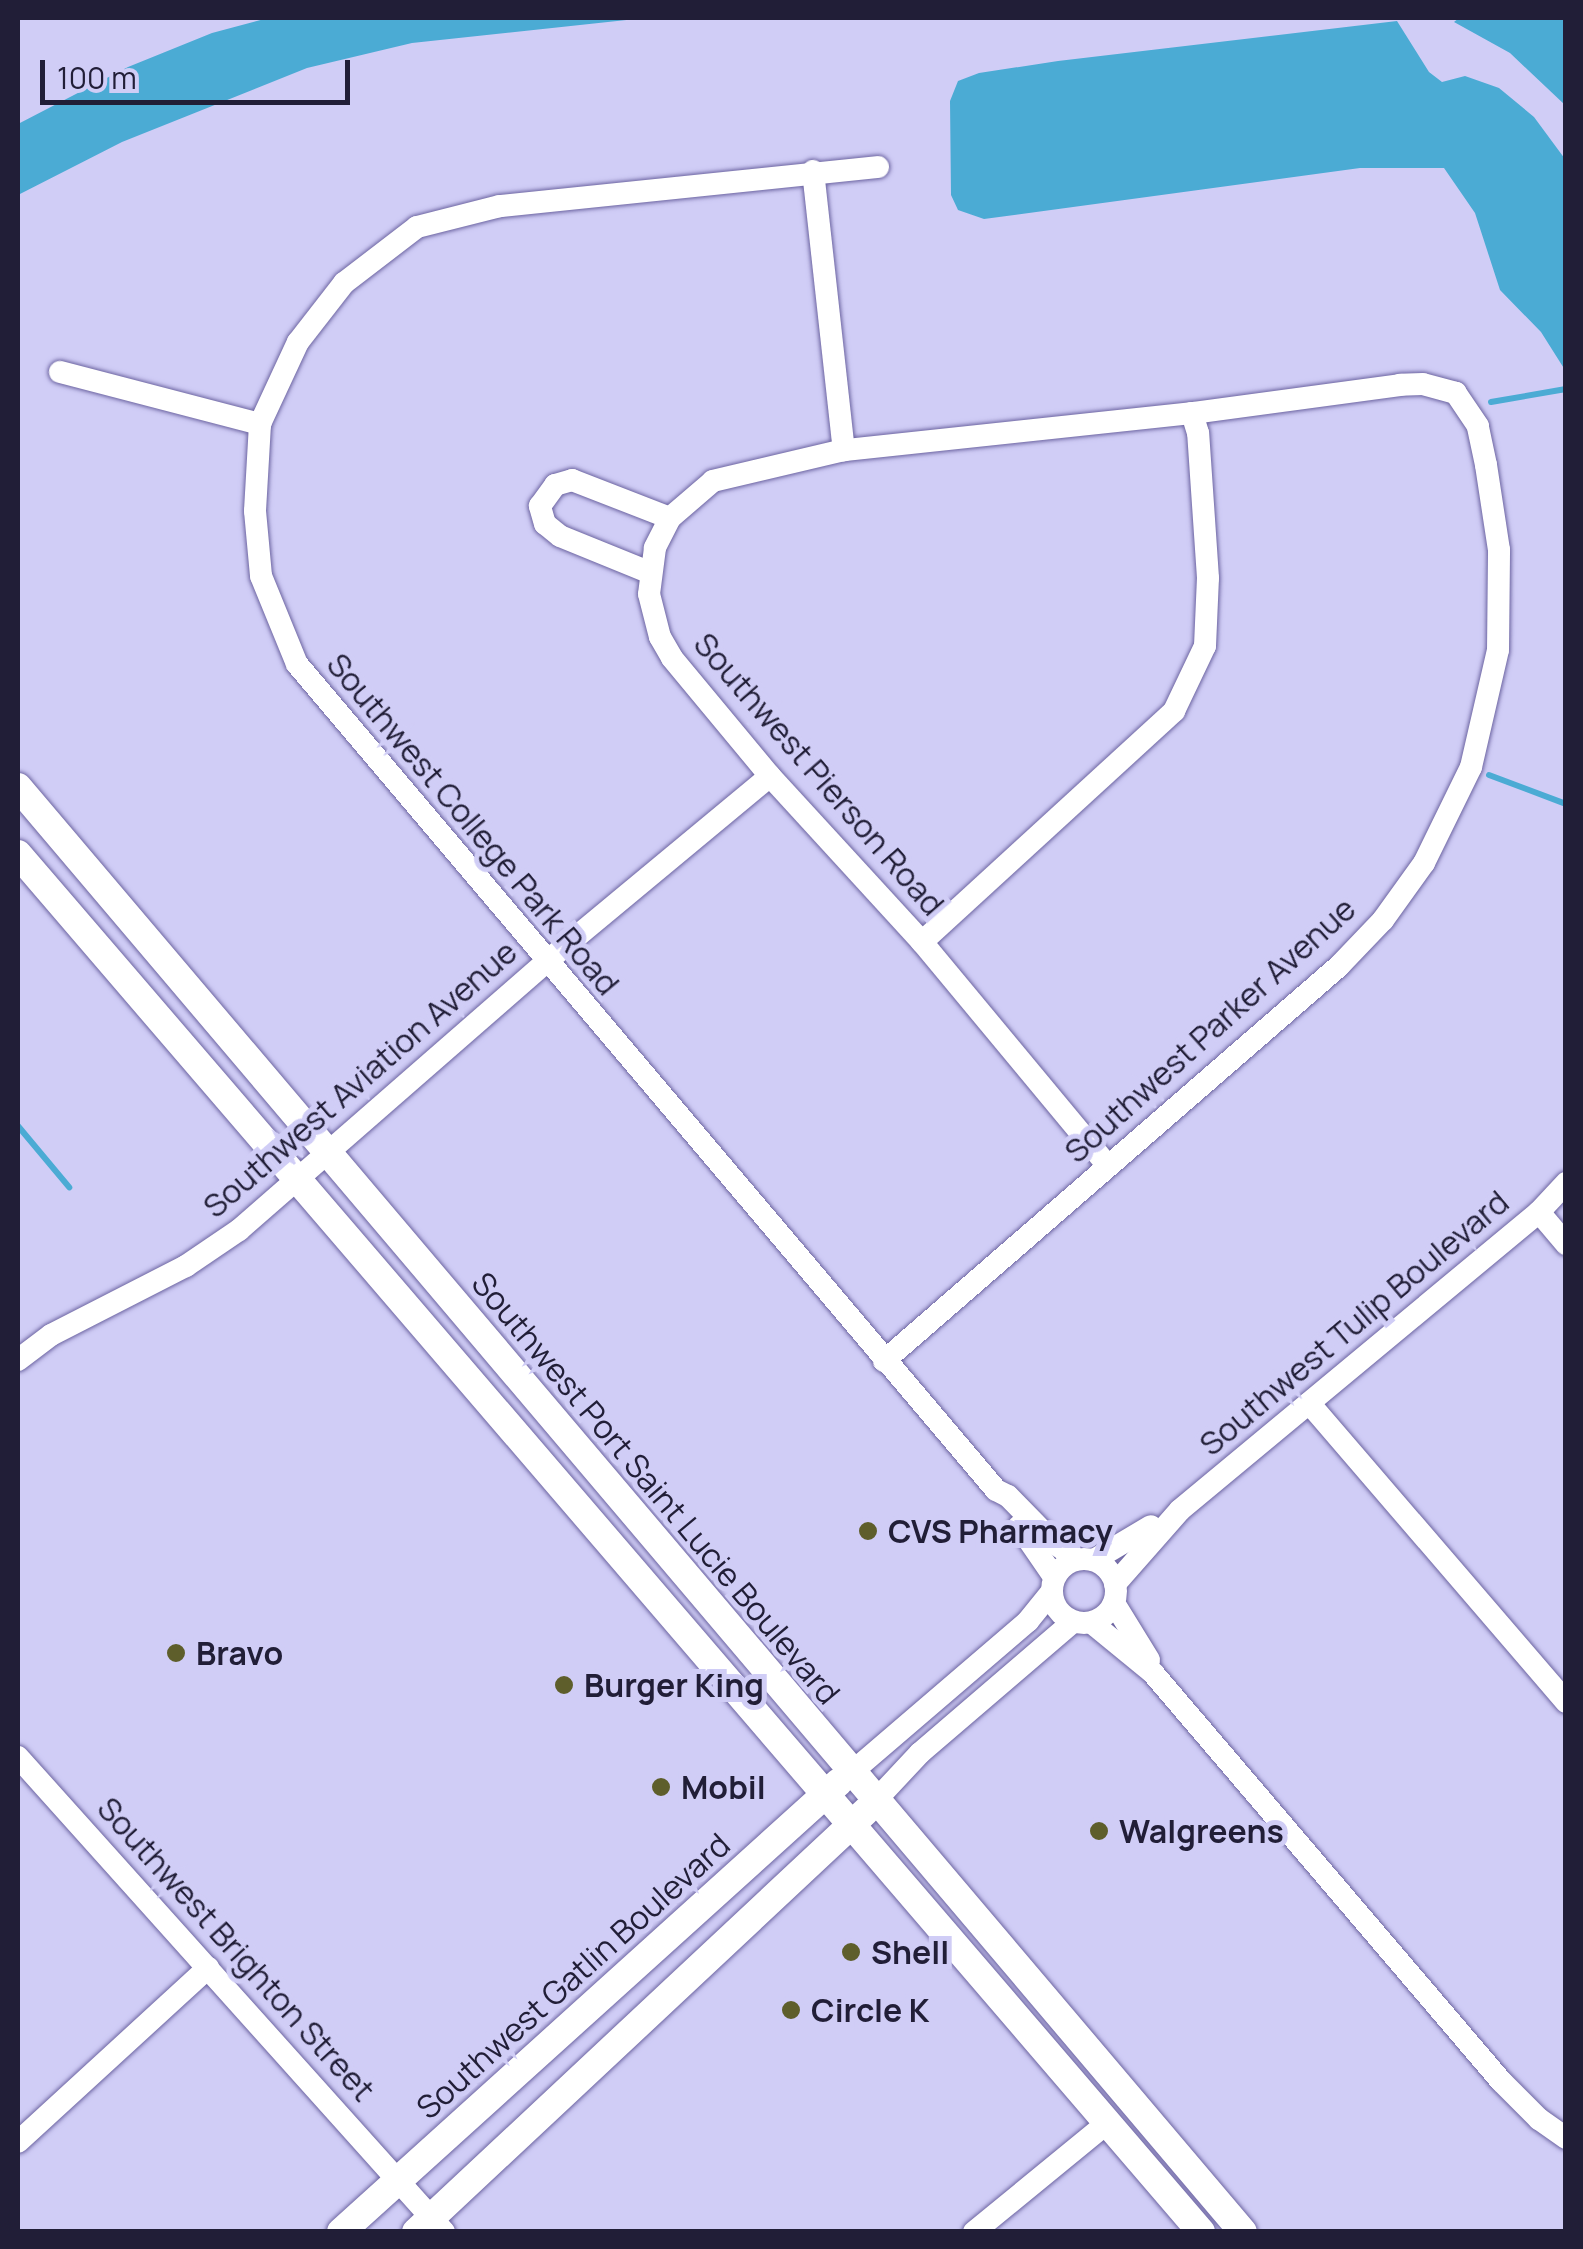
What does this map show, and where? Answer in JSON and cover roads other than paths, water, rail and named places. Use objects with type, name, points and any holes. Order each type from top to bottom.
[{"type":"main road","name":"Southwest Port Saint Lucie Boulevard","points":[[18,788],[1243,2232]]},
{"type":"main road","name":"Southwest Port Saint Lucie Boulevard","points":[[18,854],[1202,2232]]},
{"type":"main road","name":"Southwest Gatlin Boulevard","points":[[341,2232],[852,1772]]},
{"type":"main road","points":[[431,2227],[876,1800]]},
{"type":"street","name":"Southwest College Park Road","points":[[878,167],[500,206],[417,227],[344,283],[298,342],[260,424],[255,511],[261,576],[298,664],[546,962],[996,1490],[1085,1560]]},
{"type":"street","points":[[813,171],[844,450]]},
{"type":"street","points":[[60,372],[260,424]]},
{"type":"street","name":"Southwest Pierson Road","points":[[1107,1165],[922,942],[770,776],[672,658],[653,616],[651,573],[656,548],[670,518],[713,481],[732,473],[844,450],[1192,414],[1400,384]]},
{"type":"street","name":"Southwest Parker Avenue","points":[[884,1361],[1359,946],[1424,863],[1471,767],[1498,650],[1499,550],[1478,426],[1468,404],[1438,387],[1400,384]]},
{"type":"street","points":[[922,942],[1174,711],[1205,646],[1208,578],[1198,433],[1192,414]]},
{"type":"street","points":[[651,573],[560,536],[545,524],[540,506],[555,484],[572,480],[670,518]]},
{"type":"street","name":"Southwest Aviation Avenue","points":[[18,1360],[51,1335],[186,1266],[298,1184],[546,962],[770,776]]},
{"type":"street","name":"Southwest Tulip Boulevard","points":[[1085,1560],[1180,1510],[1539,1212],[1566,1183]]},
{"type":"street","points":[[1539,1212],[1566,1244]]},
{"type":"street","points":[[1309,1403],[1566,1702]]},
{"type":"street","name":"Southwest College Park Road","points":[[996,1490],[1000,1504],[1052,1585]]},
{"type":"street","name":"Southwest Tulip Boulevard","points":[[1115,1594],[1180,1510]]},
{"type":"street","points":[[852,1772],[1028,1621],[1052,1585],[1085,1560],[1110,1572],[1115,1594],[1153,1673]]},
{"type":"street","points":[[1052,1585],[1059,1611],[1083,1622],[1153,1673],[1500,2080],[1538,2119],[1566,2138]]},
{"type":"street","points":[[876,1800],[920,1753],[1115,1594]]},
{"type":"street","name":"Southwest Brighton Street","points":[[18,1756],[401,2180],[431,2227]]},
{"type":"street","points":[[18,2142],[208,1968]]},
{"type":"street","points":[[974,2232],[1107,2123]]},
{"type":"water","points":[[268,18],[645,18],[412,43],[307,68],[122,142],[18,195],[18,124],[128,67],[212,33]]},
{"type":"water","points":[[1459,18],[1565,18],[1565,105],[1510,53],[1454,22]]},
{"type":"water","points":[[1397,21],[1429,72],[1442,82],[1465,76],[1499,88],[1534,117],[1565,159],[1565,370],[1541,332],[1500,290],[1475,213],[1444,168],[1360,168],[984,219],[958,210],[951,195],[950,101],[958,81],[979,73],[1058,61]]},
{"type":"waterway","points":[[1491,402],[1566,389]]},
{"type":"waterway","points":[[1489,775],[1566,804]]},
{"type":"waterway","points":[[18,1126],[69,1187]]},
{"type":"place","name":"CVS Pharmacy","points":[[868,1531]]},
{"type":"place","name":"Bravo","points":[[176,1653]]},
{"type":"place","name":"Burger King","points":[[564,1685]]},
{"type":"place","name":"Mobil","points":[[661,1787]]},
{"type":"place","name":"Walgreens","points":[[1099,1831]]},
{"type":"place","name":"Shell","points":[[851,1952]]},
{"type":"place","name":"Circle K","points":[[791,2010]]}]
